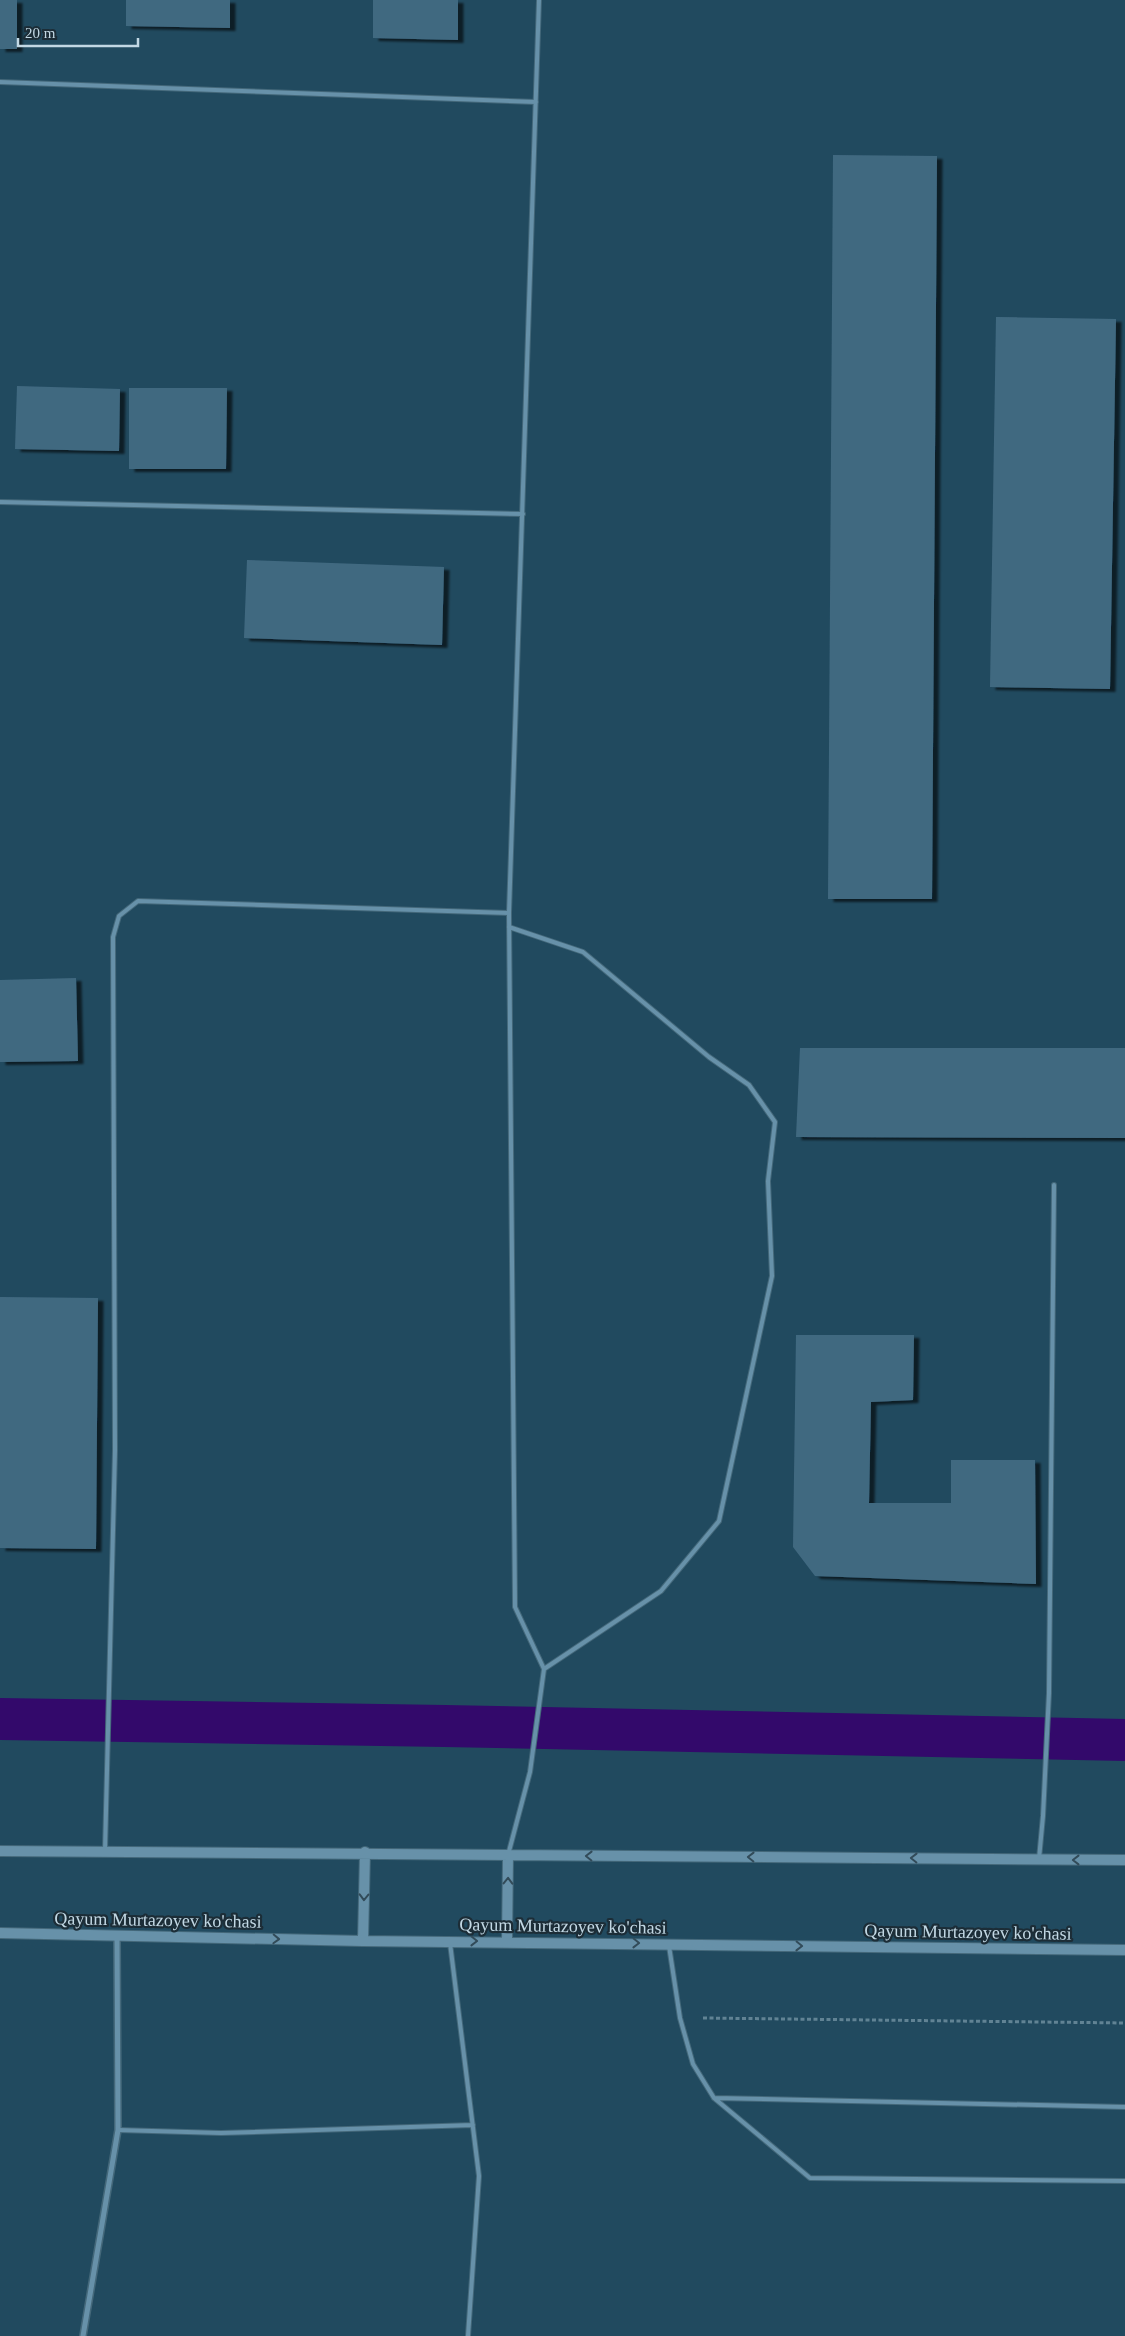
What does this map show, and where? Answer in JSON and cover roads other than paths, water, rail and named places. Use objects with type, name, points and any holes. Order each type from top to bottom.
[{"type":"street","points":[[0,1851],[105,1853],[365,1852],[1125,1860]]},
{"type":"street","points":[[363,1941],[365,1852]]},
{"type":"street","points":[[507,1942],[508,1855]]},
{"type":"street","name":"Qayum Murtazoyev ko'chasi","points":[[0,1933],[117,1934],[363,1941],[1125,1950]]},
{"type":"street","points":[[83,2336],[118,2130],[117,1934]]},
{"type":"lane","points":[[508,1855],[530,1772],[544,1669],[515,1607],[509,927],[539,0]]},
{"type":"lane","points":[[0,82],[536,102]]},
{"type":"lane","points":[[0,502],[523,514]]},
{"type":"lane","points":[[105,1853],[115,1450],[113,937],[119,916],[138,901],[509,913]]},
{"type":"lane","points":[[509,927],[583,952],[709,1057],[749,1086],[775,1122],[768,1180],[772,1276],[719,1521],[662,1591],[544,1669]]},
{"type":"lane","points":[[1039,1860],[1049,1693],[1054,1184]]},
{"type":"lane","points":[[450,1941],[479,2176],[468,2336]]},
{"type":"lane","points":[[669,1944],[680,2018],[693,2064],[714,2098],[810,2178],[1125,2181]]},
{"type":"lane","points":[[714,2098],[1125,2107]]},
{"type":"lane","points":[[118,2130],[221,2133],[473,2125]]},
{"type":"waterway","points":[[0,1719],[1125,1740]]}]
